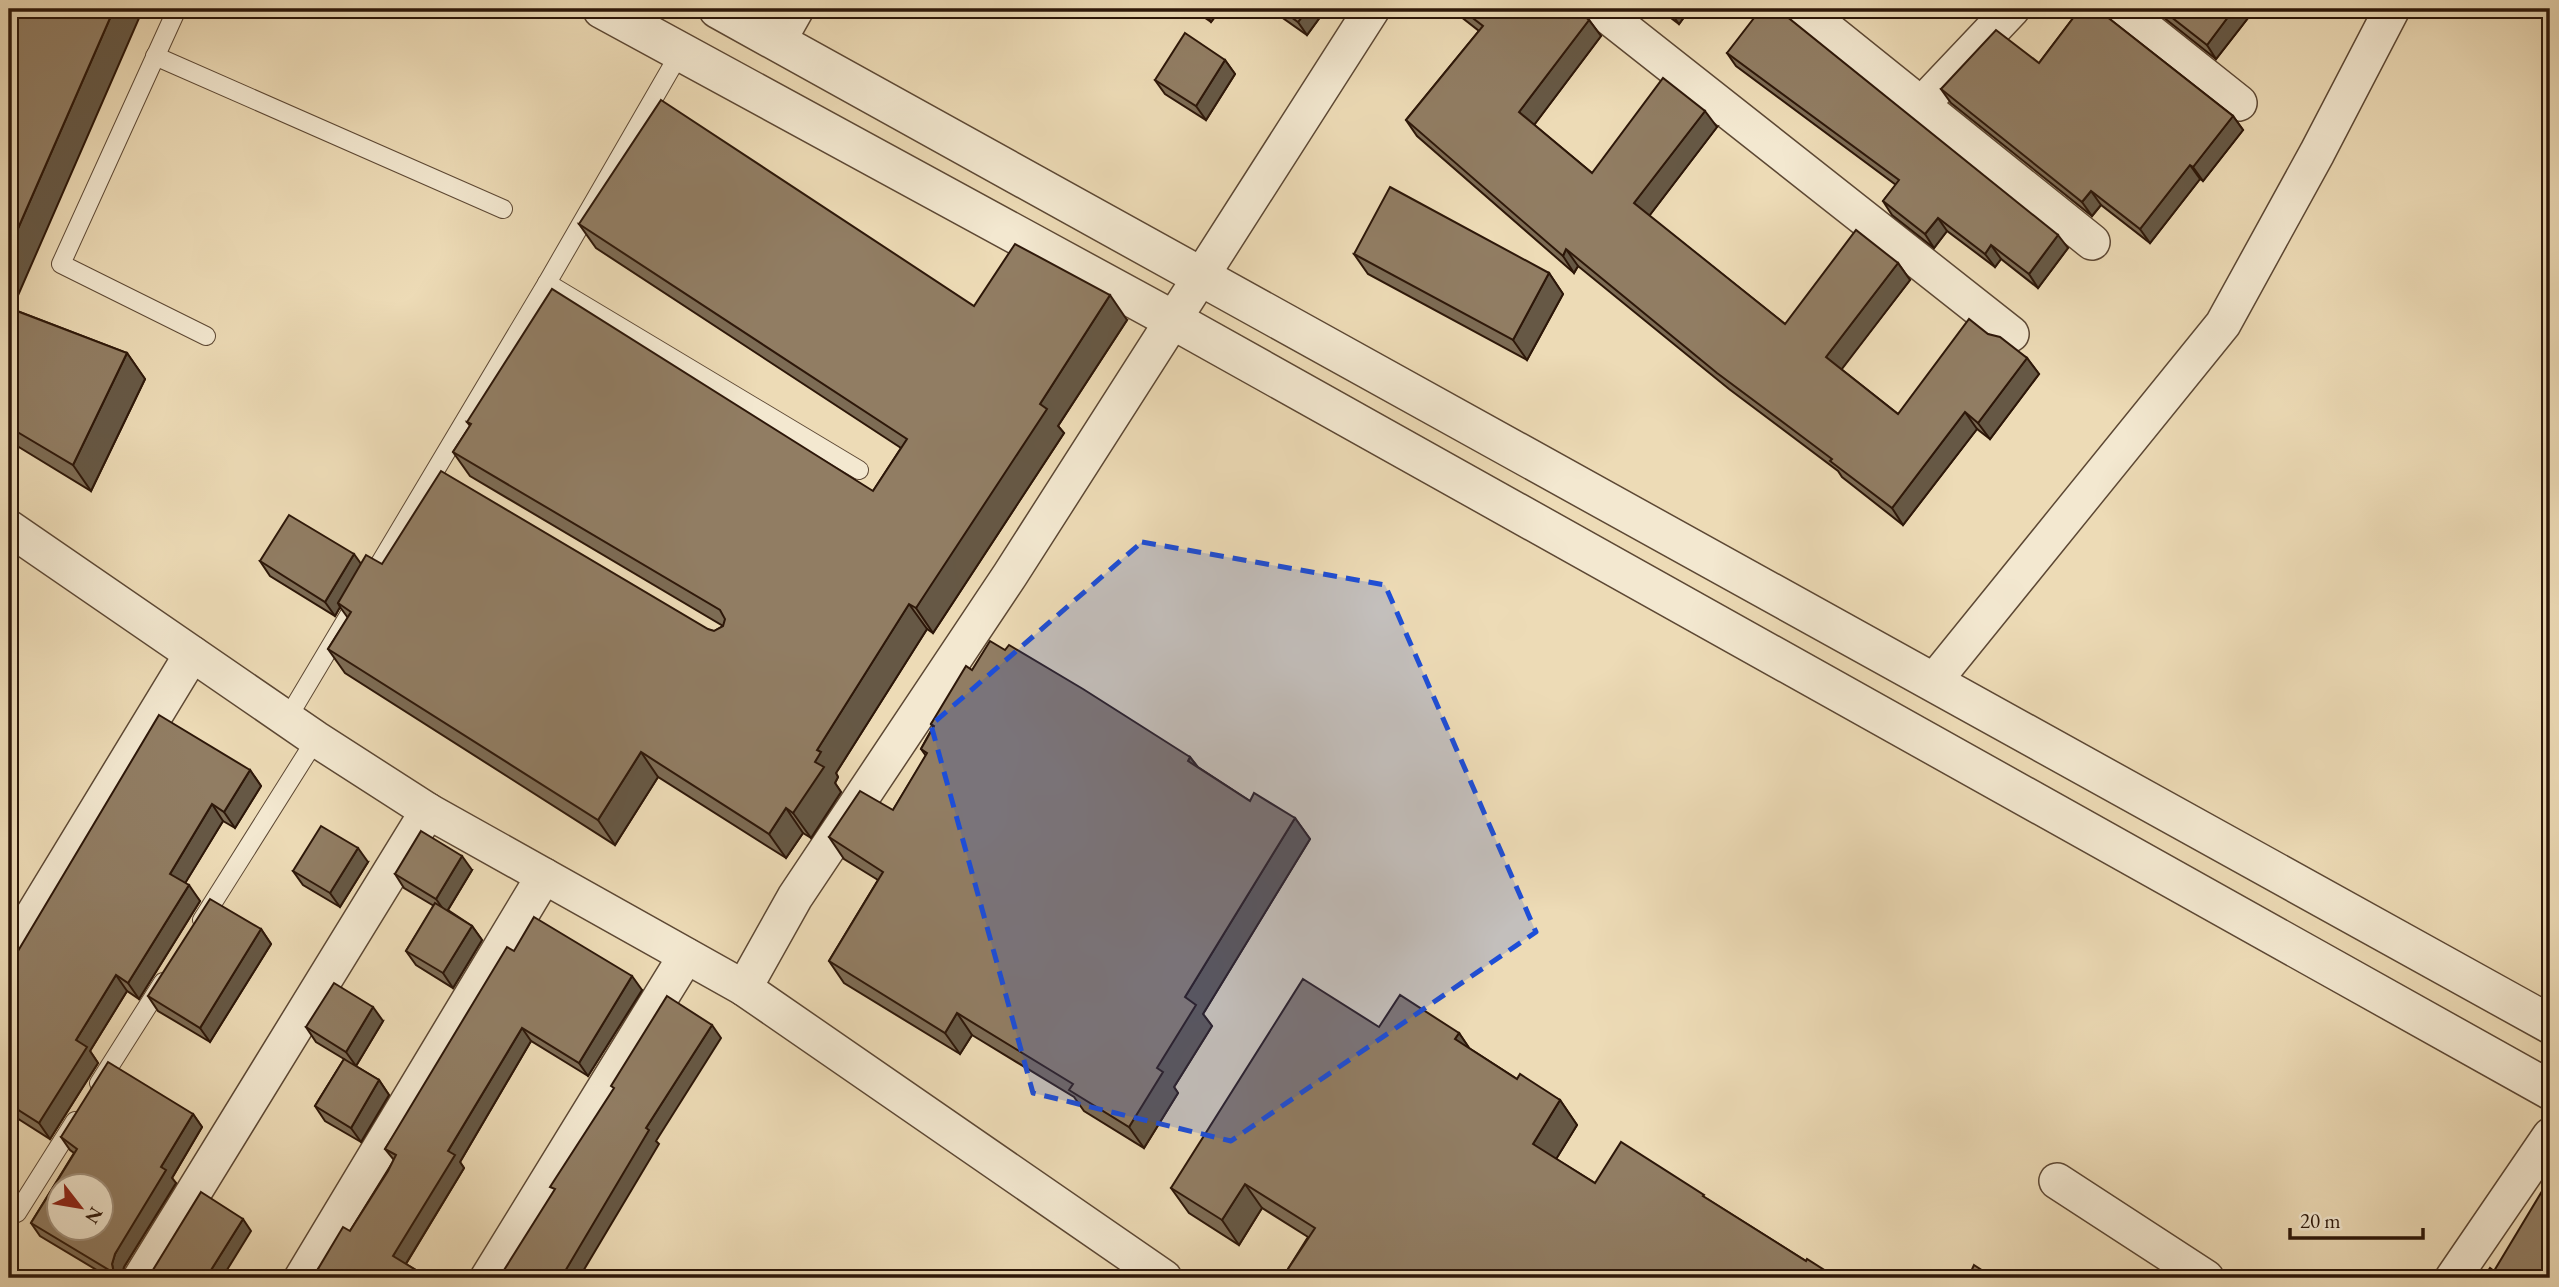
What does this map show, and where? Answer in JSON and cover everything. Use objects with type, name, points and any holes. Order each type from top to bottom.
[{"type":"street","points":[[602,9],[1173,320],[2550,1090]]},
{"type":"street","points":[[718,9],[787,25],[1201,276],[2550,1024]]},
{"type":"street","points":[[744,988],[795,897],[1010,575],[1373,9]]},
{"type":"street","points":[[1599,9],[2011,334]]},
{"type":"street","points":[[1921,105],[2012,9]]},
{"type":"street","points":[[2121,9],[2239,103]]},
{"type":"street","points":[[1934,681],[2223,324],[2392,9]]},
{"type":"street","points":[[1810,11],[1921,105],[2092,242]]},
{"type":"street","points":[[9,528],[286,719],[428,811],[744,988],[1164,1278]]},
{"type":"street","points":[[9,955],[192,654]]},
{"type":"street","points":[[141,1278],[428,811]]},
{"type":"street","points":[[302,1278],[544,876]]},
{"type":"street","points":[[488,1278],[686,956]]},
{"type":"street","points":[[2453,1278],[2550,1136]]},
{"type":"street","points":[[2057,1181],[2206,1278]]},
{"type":"lane","points":[[177,9],[61,264],[206,336]]},
{"type":"lane","points":[[286,719],[442,473],[547,283],[681,51]]},
{"type":"lane","points":[[155,56],[503,209]]},
{"type":"lane","points":[[547,283],[859,470]]},
{"type":"lane","points":[[192,935],[316,739]]},
{"type":"lane","points":[[17,1213],[170,970]]},
{"type":"highlighted area","points":[[1142,542],[1385,585],[1536,932],[1231,1141],[1033,1093],[931,725]]},
{"type":"building","points":[[9,9],[114,9],[9,249]]},
{"type":"building","points":[[1280,9],[1308,9],[1298,22]]},
{"type":"building","points":[[1461,9],[1576,9],[1589,20],[1519,112],[1592,173],[1663,78],[1705,111],[1634,203],[1785,324],[1856,230],[1898,263],[1826,357],[1898,414],[1969,319],[1988,334],[2000,337],[2027,358],[1978,423],[1965,412],[1892,508],[1830,461],[1832,459],[1717,373],[1566,249],[1563,256],[1406,120],[1483,26]]},
{"type":"building","points":[[1761,9],[1779,9],[2058,235],[2029,274],[1991,245],[1985,254],[1938,218],[1925,234],[1883,201],[1899,180],[1727,53]]},
{"type":"building","points":[[2080,9],[2097,9],[2233,116],[2140,229],[2091,191],[2082,202],[1941,89],[1996,30],[2039,63]]},
{"type":"building","points":[[2161,9],[2234,9],[2207,45]]},
{"type":"building","points":[[1185,33],[1225,60],[1196,106],[1155,80]]},
{"type":"building","points":[[661,100],[974,306],[1015,244],[1110,295],[1040,404],[1047,409],[916,608],[909,604],[817,750],[821,752],[815,762],[824,767],[793,813],[786,808],[769,834],[641,752],[598,820],[328,649],[351,612],[338,603],[366,555],[382,564],[441,471],[708,629],[714,631],[723,626],[725,619],[720,610],[453,452],[471,424],[467,422],[552,289],[873,491],[907,439],[579,224]]},
{"type":"building","points":[[1390,187],[1549,273],[1513,340],[1354,254]]},
{"type":"building","points":[[9,308],[127,353],[73,465],[9,427]]},
{"type":"building","points":[[289,515],[354,554],[325,602],[260,561]]},
{"type":"building","points":[[990,641],[1005,650],[1009,645],[1083,689],[1190,757],[1188,761],[1250,801],[1254,793],[1295,818],[1185,997],[1196,1005],[1157,1068],[1163,1072],[1129,1127],[1069,1090],[1073,1084],[957,1013],[945,1033],[829,961],[883,872],[829,837],[860,791],[893,810],[927,753],[921,749],[934,726],[931,724],[966,666],[972,670]]},
{"type":"building","points":[[159,715],[250,770],[224,812],[212,804],[170,874],[189,885],[128,983],[116,975],[76,1040],[87,1047],[39,1123],[9,1104],[9,966]]},
{"type":"building","points":[[321,826],[358,848],[330,893],[293,871]]},
{"type":"building","points":[[421,831],[462,856],[436,899],[395,874]]},
{"type":"building","points":[[210,899],[261,929],[200,1028],[148,996]]},
{"type":"building","points":[[435,903],[472,926],[443,973],[406,951]]},
{"type":"building","points":[[534,917],[632,976],[579,1063],[522,1028],[448,1151],[455,1155],[393,1256],[429,1278],[333,1278],[318,1269],[343,1227],[350,1231],[388,1171],[396,1155],[385,1149],[507,947],[514,951]]},
{"type":"building","points":[[1303,979],[1379,1027],[1400,995],[1459,1033],[1455,1039],[1517,1079],[1520,1074],[1560,1100],[1533,1144],[1595,1183],[1621,1142],[1806,1261],[1807,1259],[1837,1278],[1302,1278],[1288,1269],[1315,1228],[1245,1184],[1222,1220],[1171,1188]]},
{"type":"building","points":[[334,983],[373,1007],[346,1052],[306,1027]]},
{"type":"building","points":[[667,996],[712,1025],[646,1128],[649,1130],[561,1278],[499,1278],[555,1189],[550,1187],[614,1088],[611,1086]]},
{"type":"building","points":[[344,1059],[379,1080],[351,1128],[315,1106]]},
{"type":"building","points":[[108,1062],[193,1114],[161,1167],[166,1170],[115,1254],[112,1264],[114,1273],[63,1242],[116,1242],[116,1172],[63,1172],[77,1149],[61,1137]]},
{"type":"building","points":[[2550,1178],[2550,1278],[2483,1278],[2490,1268],[2494,1271]]},
{"type":"building","points":[[201,1192],[243,1219],[206,1278],[148,1278]]},
{"type":"building","points":[[46,1199],[46,1232],[31,1223]]},
{"type":"building","points":[[1974,1265],[1994,1278],[1968,1278]]}]
